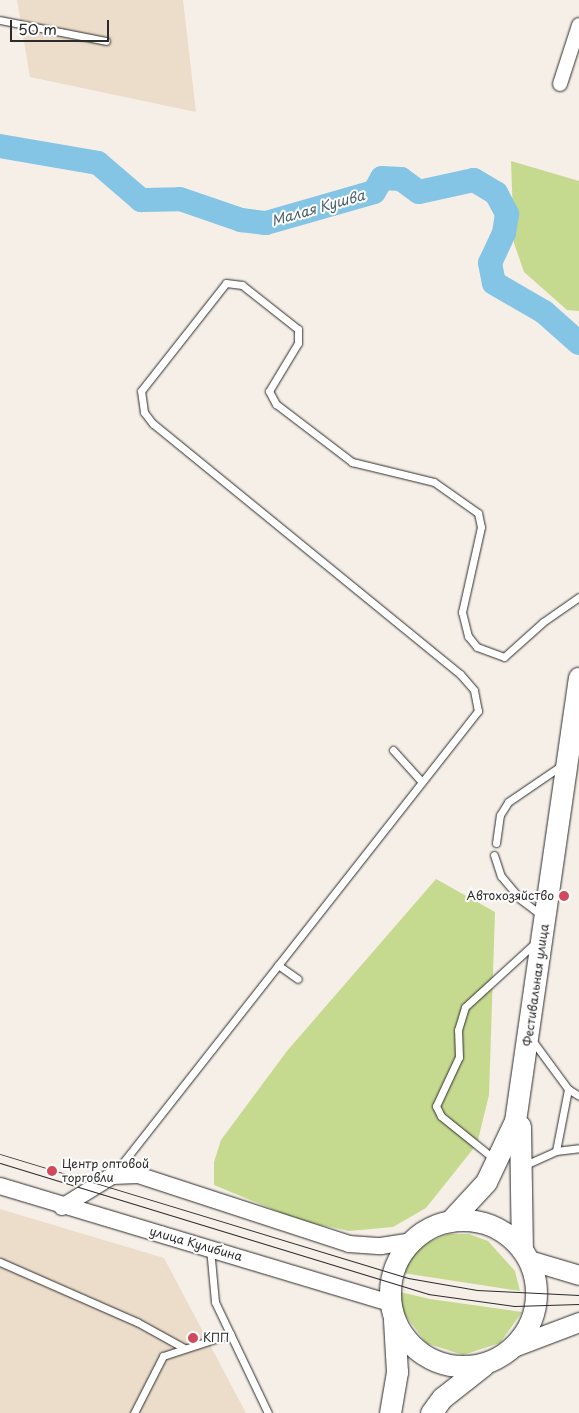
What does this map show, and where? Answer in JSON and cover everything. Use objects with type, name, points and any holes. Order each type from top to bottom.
[{"type":"main road","name":"Фестивальная улица","points":[[526,1255],[507,1165],[521,1083],[579,678]]},
{"type":"main road","name":"Фестивальная улица","points":[[450,1221],[507,1165]]},
{"type":"main road","points":[[390,1413],[397,1372],[392,1309],[396,1265],[412,1240],[450,1221],[489,1225],[526,1255],[579,1275]]},
{"type":"main road","points":[[513,1347],[529,1326],[536,1304],[526,1255]]},
{"type":"main road","points":[[392,1309],[414,1346],[435,1360],[465,1366],[493,1360]]},
{"type":"main road","points":[[431,1413],[462,1380],[513,1347],[579,1322]]},
{"type":"street","points":[[560,84],[579,25]]},
{"type":"street","points":[[62,1207],[112,1176],[138,1175],[349,1244],[380,1246],[412,1240]]},
{"type":"street","name":"улица Кулибина","points":[[0,1186],[62,1207],[210,1248],[392,1309]]},
{"type":"lane","points":[[0,20],[106,41]]},
{"type":"lane","points":[[112,1176],[478,711],[469,683],[153,424],[144,412],[141,391],[226,284],[242,285],[298,329],[300,340],[269,391],[276,404],[352,462],[434,482],[478,513],[482,527],[462,612],[468,636],[478,648],[504,657],[543,622],[579,597]]},
{"type":"lane","points":[[393,750],[422,782]]},
{"type":"lane","points":[[496,843],[500,815],[508,802],[566,762]]},
{"type":"lane","points":[[494,855],[494,865],[520,899],[544,925],[465,1007],[458,1030],[459,1057],[436,1106],[441,1116],[472,1137],[507,1165],[556,1150],[579,1148]]},
{"type":"lane","points":[[278,965],[298,980]]},
{"type":"lane","points":[[528,1035],[568,1089],[579,1096]]},
{"type":"lane","points":[[556,1150],[568,1089]]},
{"type":"lane","points":[[210,1248],[215,1302],[268,1413]]},
{"type":"lane","points":[[0,1262],[137,1322],[184,1348]]},
{"type":"lane","points":[[134,1413],[153,1367],[167,1353],[230,1334]]},
{"type":"shaded area","points":[[17,0],[183,0],[196,112],[30,77]]},
{"type":"shaded area","points":[[0,1209],[164,1258],[246,1413],[0,1413]]},
{"type":"green space","points":[[511,161],[579,181],[579,311],[567,310],[524,272],[514,243]]},
{"type":"green space","points":[[436,879],[495,912],[489,1095],[477,1144],[426,1208],[393,1227],[349,1231],[301,1221],[214,1185],[214,1162],[221,1140],[287,1051]]},
{"type":"green space","points":[[448,1234],[469,1234],[488,1241],[515,1271],[520,1291],[403,1273],[413,1255],[429,1242]]},
{"type":"green space","points":[[400,1292],[430,1299],[522,1312],[500,1343],[463,1355],[426,1343],[403,1312]]},
{"type":"waterway","name":"Малая Кушва","points":[[0,146],[98,163],[141,200],[180,199],[241,220],[266,223],[374,192],[382,178],[401,179],[419,192],[474,180],[496,193],[507,214],[504,233],[490,263],[494,283],[544,312],[579,343]]},
{"type":"tram line","points":[[0,1154],[408,1278],[477,1290],[579,1295]]},
{"type":"tram line","points":[[0,1163],[428,1294],[514,1306],[579,1304]]},
{"type":"place","name":"Автохозяйство","points":[[564,896]]},
{"type":"place","name":"Центр оптовой торговли","points":[[52,1171]]},
{"type":"place","name":"КПП","points":[[193,1338]]}]
